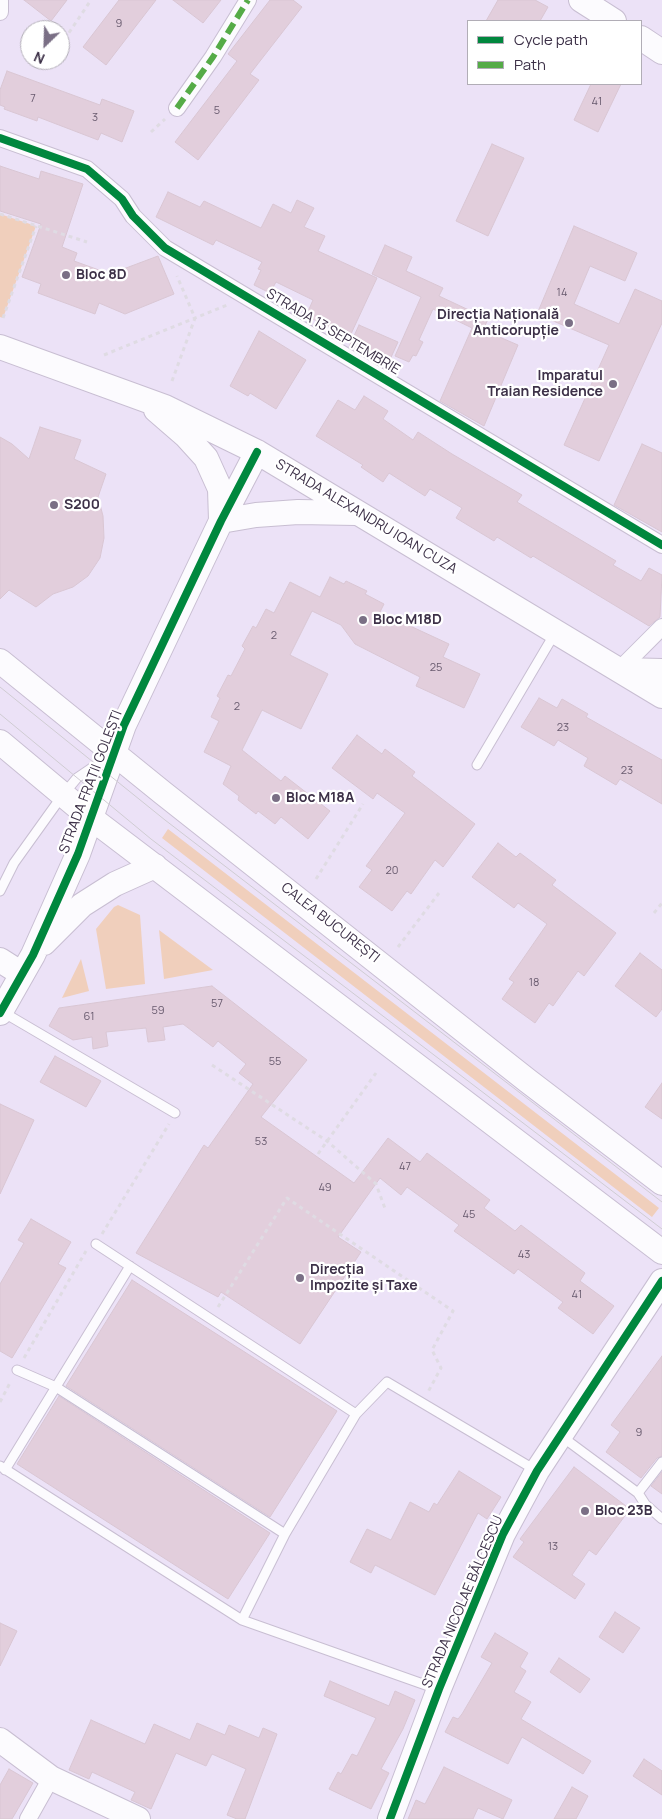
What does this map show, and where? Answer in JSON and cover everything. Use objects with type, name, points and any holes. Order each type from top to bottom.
[{"type":"main road","points":[[581,0],[612,20]]},
{"type":"main road","points":[[642,39],[662,52]]},
{"type":"main road","name":"STRADA ALEXANDRU IOAN CUZA","points":[[0,347],[194,420],[257,452],[556,630],[662,696]]},
{"type":"main road","points":[[142,399],[186,436],[206,458],[220,489],[221,521],[256,515],[298,512],[358,513]]},
{"type":"main road","name":"STRADA FRAȚII GOLEȘTI","points":[[0,1012],[27,965],[78,854],[124,726],[221,521],[257,452]]},
{"type":"main road","name":"CALEA BUCUREȘTI","points":[[0,660],[114,755],[528,1081],[662,1183]]},
{"type":"main road","points":[[620,670],[662,670]]},
{"type":"main road","points":[[0,742],[62,796],[156,866],[390,1048],[662,1252]]},
{"type":"main road","points":[[0,960],[27,965],[82,905],[115,884],[156,866]]},
{"type":"main road","name":"STRADA NICOLAE BĂLCESCU","points":[[390,1819],[439,1689],[503,1534],[538,1472],[662,1280]]},
{"type":"main road","points":[[0,1740],[51,1778],[138,1819]]},
{"type":"street","points":[[177,108],[213,57],[248,0]]},
{"type":"street","points":[[0,1],[0,12]]},
{"type":"street","name":"STRADA 13 SEPTEMBRIE","points":[[0,138],[87,169],[108,185],[122,199],[133,216],[165,248],[662,544]]},
{"type":"street","points":[[620,670],[662,626]]},
{"type":"street","points":[[28,1819],[51,1778]]},
{"type":"lane","points":[[477,765],[556,630]]},
{"type":"lane","points":[[0,891],[14,863],[77,778],[95,764],[114,755]]},
{"type":"lane","points":[[0,1012],[175,1113]]},
{"type":"lane","points":[[96,1244],[356,1414]]},
{"type":"lane","points":[[130,1266],[56,1387],[3,1468],[242,1620],[439,1689]]},
{"type":"lane","points":[[17,1370],[56,1387],[285,1534]]},
{"type":"lane","points":[[242,1620],[285,1534],[356,1414],[387,1382],[538,1472]]},
{"type":"lane","points":[[561,1436],[638,1493],[645,1504],[662,1519]]},
{"type":"lane","points":[[638,1493],[662,1462]]},
{"type":"path","points":[[70,32],[92,0]]},
{"type":"path","points":[[0,214],[87,242]]},
{"type":"path","points":[[2,318],[36,226]]},
{"type":"path","points":[[165,248],[195,318],[172,381]]},
{"type":"path","points":[[104,355],[248,297]]},
{"type":"path","points":[[316,879],[363,804]]},
{"type":"path","points":[[398,946],[439,892]]},
{"type":"path","points":[[654,913],[662,903]]},
{"type":"path","points":[[212,1065],[327,1141],[376,1184],[386,1211]]},
{"type":"path","points":[[318,1154],[376,1072]]},
{"type":"path","points":[[0,1402],[85,1252],[96,1244],[175,1113]]},
{"type":"path","points":[[210,1319],[287,1198],[453,1311],[432,1350],[441,1368],[422,1403]]},
{"type":"shaded area","points":[[0,214],[36,226],[3,318],[0,317]]},
{"type":"shaded area","points":[[168,829],[659,1208],[652,1217],[162,838]]},
{"type":"shaded area","points":[[118,905],[140,915],[145,984],[106,989],[96,929],[114,907]]},
{"type":"shaded area","points":[[159,930],[213,970],[164,979]]},
{"type":"shaded area","points":[[81,959],[89,991],[62,998]]},
{"type":"building","points":[[24,0],[67,0],[52,20]]},
{"type":"building","points":[[119,0],[156,0],[106,65],[83,47]]},
{"type":"building","points":[[173,0],[221,0],[203,23]]},
{"type":"building","points":[[270,0],[293,0],[302,7],[250,74],[259,80],[198,160],[175,142],[237,61],[228,54]]},
{"type":"building","points":[[498,0],[535,0],[548,7],[541,20],[487,20]]},
{"type":"building","points":[[7,71],[100,105],[102,99],[134,111],[122,142],[101,133],[98,140],[38,117],[37,121],[4,109],[5,107],[0,105],[0,90]]},
{"type":"building","points":[[591,85],[621,85],[598,132],[574,120]]},
{"type":"building","points":[[492,144],[524,158],[488,236],[456,221]]},
{"type":"building","points":[[0,166],[39,179],[41,171],[83,184],[62,247],[77,253],[74,261],[110,274],[158,256],[174,294],[125,314],[99,303],[95,314],[38,293],[41,284],[22,277],[41,224],[0,211]]},
{"type":"building","points":[[168,192],[200,207],[204,201],[261,228],[273,204],[291,213],[297,200],[314,208],[304,227],[325,236],[318,251],[377,278],[350,336],[306,316],[313,300],[276,282],[270,293],[254,285],[261,270],[258,269],[262,262],[216,240],[213,245],[156,217]]},
{"type":"building","points":[[574,226],[637,253],[625,281],[590,266],[574,304],[619,324],[635,289],[662,301],[662,323],[599,461],[564,445],[609,345],[537,314]]},
{"type":"building","points":[[385,245],[412,257],[406,271],[443,288],[439,296],[488,319],[483,330],[518,345],[484,426],[440,401],[472,328],[433,309],[419,340],[423,342],[416,356],[413,355],[409,362],[395,356],[421,297],[372,274]]},
{"type":"building","points":[[359,325],[398,342],[388,364],[349,347]]},
{"type":"building","points":[[259,331],[306,360],[276,409],[250,393],[248,396],[230,386]]},
{"type":"building","points":[[364,396],[388,411],[383,419],[413,440],[418,432],[522,495],[517,502],[616,561],[613,565],[641,581],[649,568],[662,575],[660,617],[649,626],[533,556],[531,558],[497,537],[494,541],[456,518],[462,508],[430,489],[425,496],[389,473],[383,482],[361,467],[363,465],[316,436],[338,400],[355,410]]},
{"type":"building","points":[[40,427],[81,440],[74,459],[106,474],[98,497],[103,516],[104,538],[100,558],[88,576],[73,587],[53,594],[36,607],[9,590],[0,599],[0,437],[12,444],[29,459]]},
{"type":"building","points":[[642,444],[662,453],[662,532],[614,505]]},
{"type":"building","points":[[330,577],[344,584],[346,581],[367,591],[365,594],[384,604],[380,612],[449,644],[443,657],[480,674],[464,708],[416,686],[420,677],[355,644],[341,625],[312,611],[290,655],[328,674],[301,729],[262,710],[242,750],[281,781],[285,776],[330,811],[308,839],[281,817],[275,824],[258,811],[256,814],[238,800],[239,796],[223,784],[231,766],[204,752],[219,721],[211,717],[220,698],[217,696],[228,675],[231,676],[245,649],[242,646],[253,626],[256,628],[266,609],[274,613],[290,582],[320,597]]},
{"type":"building","points":[[539,698],[557,708],[562,699],[588,714],[586,717],[662,760],[662,804],[620,779],[616,785],[584,766],[588,758],[558,740],[554,746],[521,727]]},
{"type":"building","points":[[357,735],[382,754],[385,749],[415,772],[412,776],[475,824],[443,867],[435,860],[411,894],[407,891],[392,911],[359,887],[372,870],[366,866],[405,813],[377,793],[373,799],[332,768]]},
{"type":"building","points":[[498,843],[516,857],[520,853],[556,880],[552,885],[616,933],[584,976],[578,971],[553,1006],[549,1003],[535,1023],[502,999],[514,982],[509,979],[547,924],[518,903],[514,908],[472,877]]},
{"type":"building","points":[[640,953],[662,970],[662,1009],[656,1017],[615,986]]},
{"type":"building","points":[[212,986],[307,1060],[261,1117],[354,1183],[388,1138],[420,1162],[427,1153],[490,1200],[484,1208],[515,1231],[521,1225],[585,1273],[580,1281],[614,1306],[593,1334],[558,1308],[563,1302],[518,1269],[514,1274],[454,1231],[459,1225],[407,1187],[401,1195],[380,1178],[338,1237],[361,1252],[300,1344],[221,1292],[218,1297],[136,1253],[204,1145],[208,1148],[253,1084],[239,1073],[246,1064],[218,1041],[213,1047],[183,1024],[163,1027],[165,1040],[148,1042],[146,1028],[106,1032],[108,1046],[93,1049],[92,1037],[73,1040],[49,1026],[59,1008]]},
{"type":"building","points":[[55,1056],[101,1081],[86,1107],[40,1082]]},
{"type":"building","points":[[662,1083],[662,1119],[645,1107]]},
{"type":"building","points":[[0,1104],[34,1120],[0,1194]]},
{"type":"building","points":[[31,1219],[71,1242],[58,1264],[66,1268],[12,1358],[0,1351],[0,1284],[24,1243],[18,1240]]},
{"type":"building","points":[[132,1280],[337,1411],[270,1517],[66,1386]]},
{"type":"building","name":"Bloc 23B","points":[[662,1356],[662,1456],[657,1458],[641,1478],[606,1452],[620,1432],[611,1425]]},
{"type":"building","points":[[59,1396],[270,1533],[228,1599],[17,1464]]},
{"type":"building","points":[[574,1467],[630,1509],[596,1555],[589,1550],[572,1575],[585,1584],[575,1599],[513,1557],[524,1542],[520,1539]]},
{"type":"building","points":[[459,1471],[501,1497],[487,1519],[478,1513],[435,1595],[375,1565],[371,1573],[350,1562],[367,1529],[391,1540],[410,1502],[429,1512],[434,1503],[437,1505]]},
{"type":"building","points":[[662,1472],[662,1494],[651,1486]]},
{"type":"building","points":[[615,1612],[640,1628],[623,1653],[599,1637]]},
{"type":"building","points":[[0,1623],[17,1631],[0,1666]]},
{"type":"building","points":[[495,1633],[528,1653],[520,1667],[526,1671],[514,1692],[531,1702],[521,1719],[591,1761],[583,1774],[522,1737],[508,1764],[445,1732],[453,1717],[458,1719],[462,1714],[492,1663],[481,1657]]},
{"type":"building","points":[[559,1658],[590,1679],[580,1693],[550,1672]]},
{"type":"building","points":[[330,1681],[389,1706],[395,1691],[415,1700],[403,1729],[381,1769],[389,1773],[371,1809],[329,1789],[338,1772],[341,1774],[352,1754],[357,1756],[376,1718],[324,1696]]},
{"type":"building","points":[[91,1720],[145,1744],[154,1724],[190,1740],[197,1723],[225,1735],[229,1725],[259,1738],[263,1728],[277,1734],[245,1819],[237,1819],[227,1815],[246,1769],[212,1754],[206,1766],[176,1753],[151,1809],[131,1800],[135,1792],[92,1772],[89,1779],[69,1770]]},
{"type":"building","points":[[644,1759],[662,1771],[662,1795],[633,1776]]},
{"type":"building","points":[[444,1767],[512,1800],[503,1819],[478,1808],[473,1819],[408,1819],[416,1800],[425,1804]]},
{"type":"building","points":[[9,1769],[33,1783],[12,1819],[0,1819],[0,1785]]},
{"type":"building","points":[[572,1787],[588,1796],[576,1819],[554,1819]]},
{"type":"tram line","points":[[0,687],[165,820],[662,1202]]},
{"type":"tram line","points":[[0,714],[151,839],[662,1229]]},
{"type":"marked path","points":[[177,108],[213,57],[248,0]]},
{"type":"cycle path","points":[[0,138],[87,169],[122,199],[133,216],[165,248],[662,545]]},
{"type":"cycle path","points":[[0,1013],[33,955],[78,854],[124,725],[221,521],[257,452]]},
{"type":"cycle path","points":[[390,1819],[439,1689],[503,1534],[537,1471],[662,1281]]},
{"type":"place","name":"Bloc 8D","points":[[66,275]]},
{"type":"place","name":"Direcția Națională Anticorupție","points":[[569,323]]},
{"type":"place","name":"Imparatul Traian Residence","points":[[613,384]]},
{"type":"place","name":"S200","points":[[54,505]]},
{"type":"place","name":"Bloc M18D","points":[[363,620]]},
{"type":"place","name":"Bloc M18A","points":[[276,798]]},
{"type":"place","name":"Direcția Impozite și Taxe","points":[[300,1278]]},
{"type":"place","name":"Bloc 23B","points":[[585,1511]]}]
